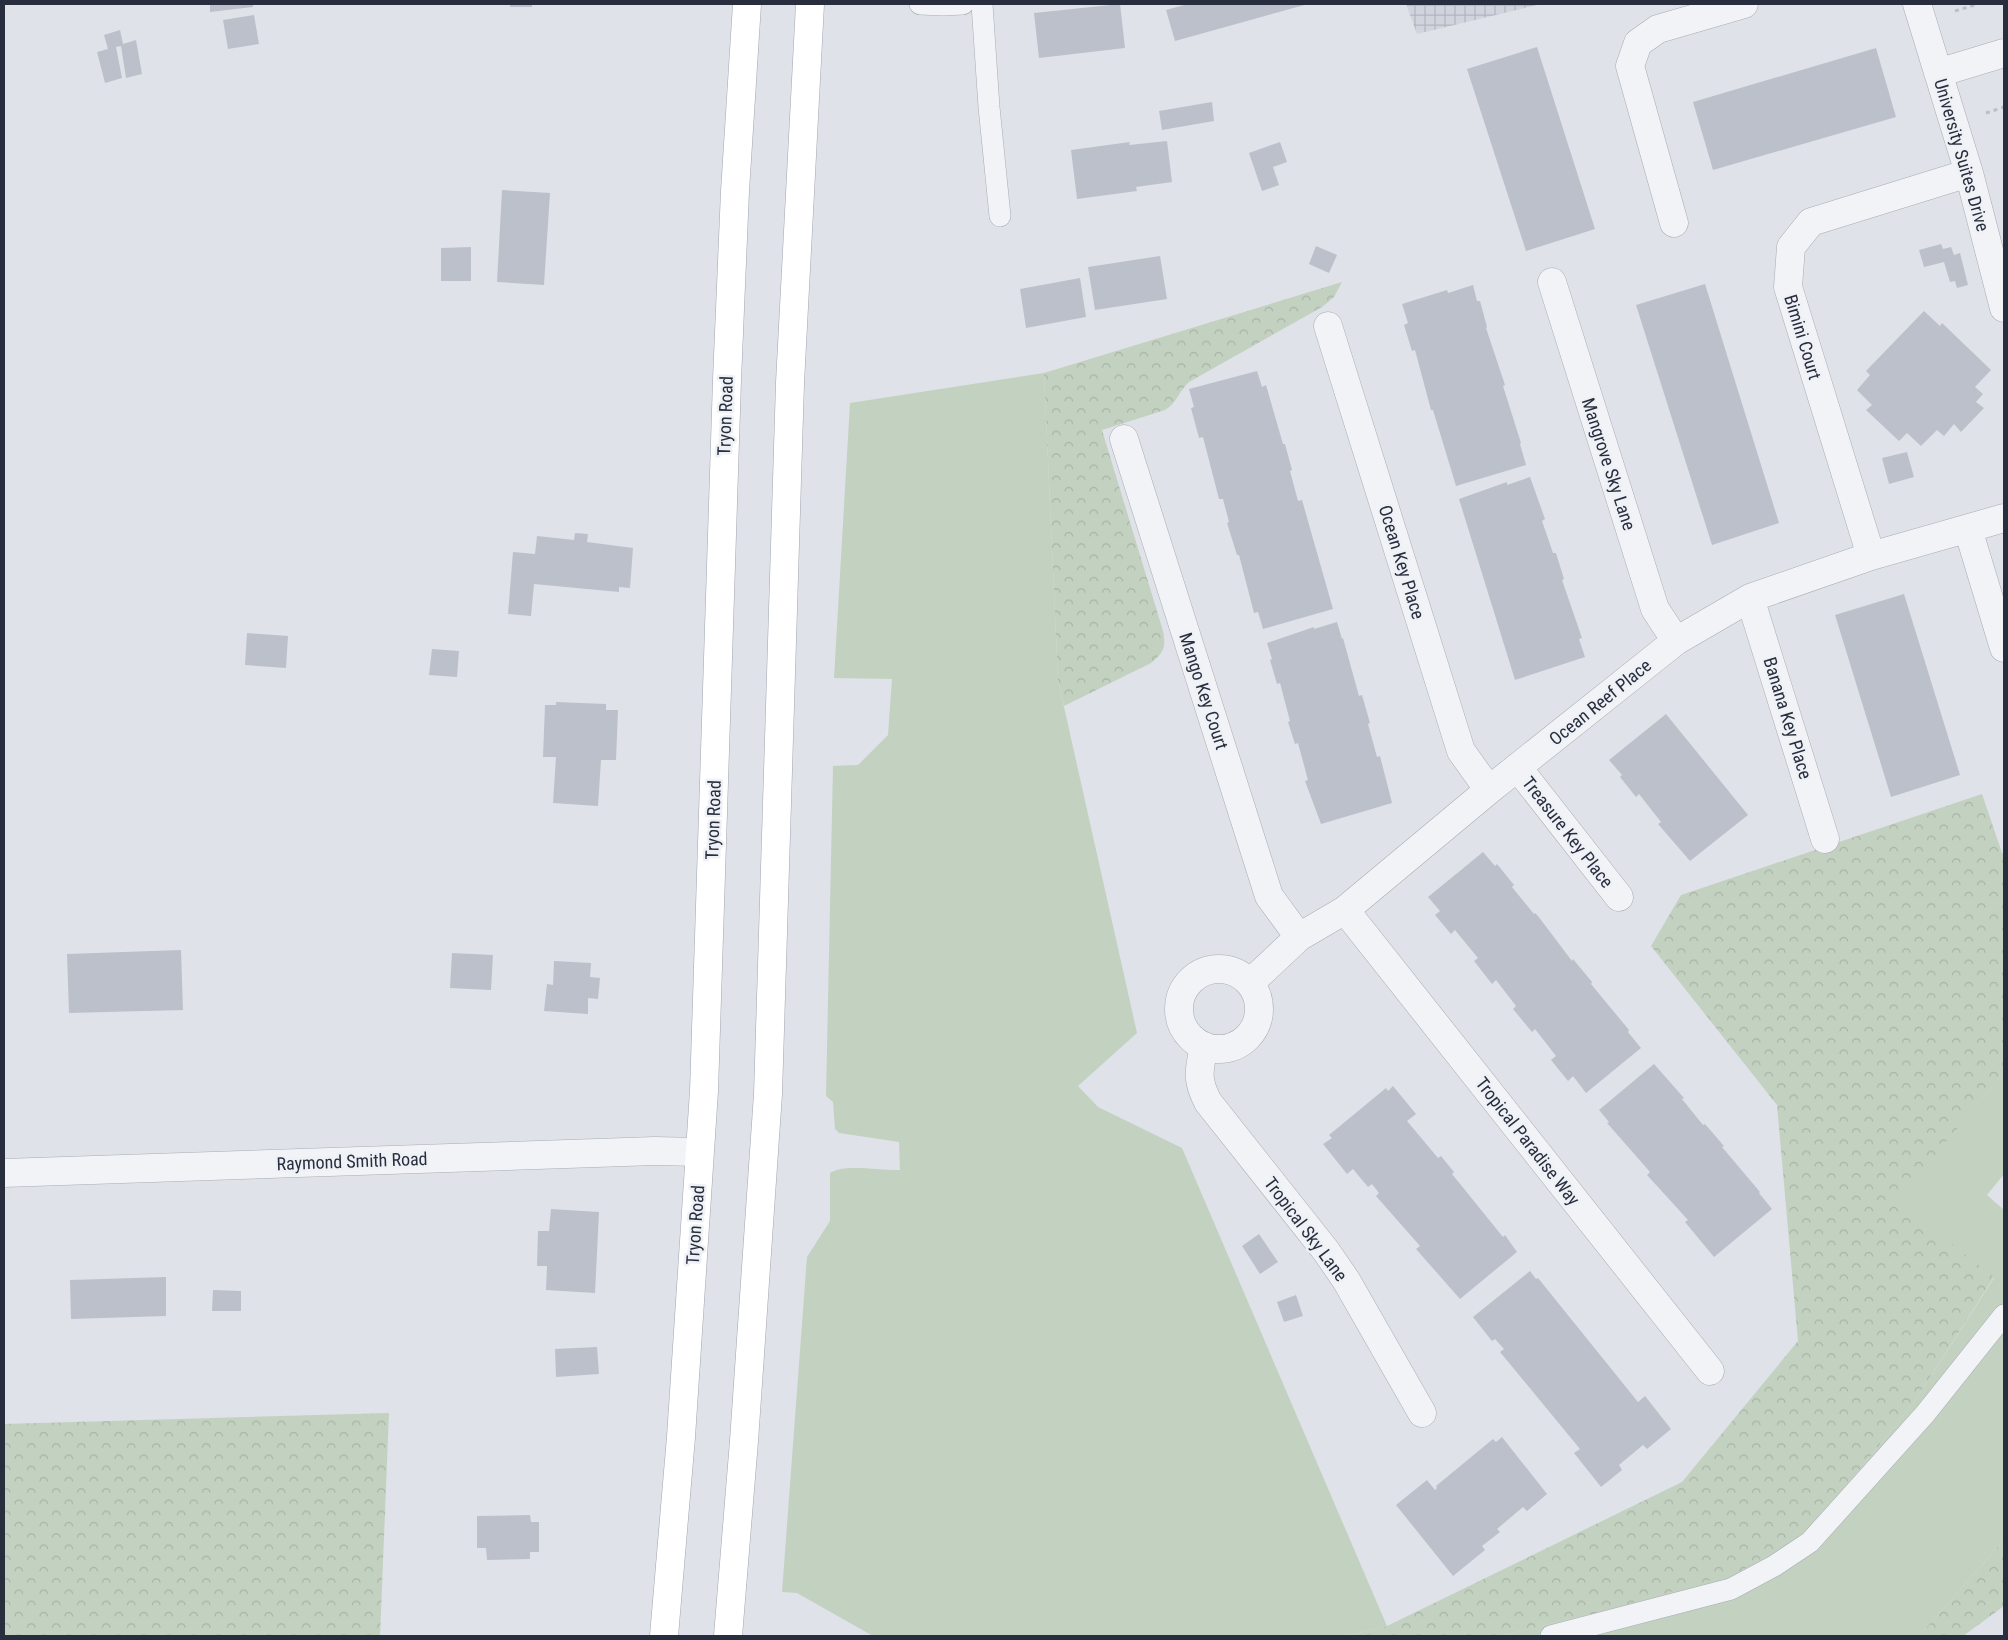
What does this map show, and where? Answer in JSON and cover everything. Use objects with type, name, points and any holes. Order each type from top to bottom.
[{"type":"main road","name":"Tryon Road","points":[[664,1636],[681,1437],[704,1091],[727,370],[735,191],[747,4]]},
{"type":"main road","points":[[728,1636],[744,1441],[768,1094],[790,383],[810,4]]},
{"type":"street","points":[[1674,223],[1630,66],[1638,43],[1658,29],[1744,4]]},
{"type":"street","name":"University Suites Drive","points":[[1917,4],[1969,173],[2003,297]]},
{"type":"street","points":[[1938,73],[2004,53]]},
{"type":"street","name":"Bimini Court","points":[[1870,556],[1788,287],[1790,247],[1811,222],[1969,173]]},
{"type":"street","name":"Mangrove Sky Lane","points":[[1552,282],[1655,609],[1676,641]]},
{"type":"street","name":"Ocean Key Place","points":[[1328,326],[1461,750],[1489,790]]},
{"type":"street","name":"Mango Key Court","points":[[1124,438],[1269,896],[1299,937]]},
{"type":"street","name":"Ocean Reef Place","points":[[1250,983],[1299,937],[1346,910],[1489,790],[1676,641],[1750,598],[1870,556],[2004,518]]},
{"type":"street","points":[[1968,529],[2004,648]]},
{"type":"street","name":"Banana Key Place","points":[[1750,598],[1825,839]]},
{"type":"street","name":"Treasure Key Place","points":[[1518,768],[1619,897]]},
{"type":"street","name":"Tropical Paradise Way","points":[[1346,910],[1710,1371]]},
{"type":"street","points":[[1214,968],[1228,969],[1240,974],[1250,983],[1257,994],[1260,1007],[1258,1021],[1252,1033],[1242,1042],[1230,1048],[1217,1049],[1204,1046],[1193,1039],[1184,1029],[1179,1016],[1179,1003],[1183,990],[1190,980],[1202,972],[1214,968]]},
{"type":"street","name":"Tropical Sky Lane","points":[[1204,1046],[1199,1072],[1200,1086],[1208,1102],[1326,1251],[1346,1280],[1422,1413]]},
{"type":"street","name":"Raymond Smith Road","points":[[4,1173],[655,1150],[700,1152]]},
{"type":"lane","points":[[920,4],[951,4]]},
{"type":"lane","points":[[982,4],[989,106],[1000,216]]},
{"type":"lane","points":[[1550,1636],[1732,1589],[1774,1566],[1810,1542],[1925,1414],[2004,1316]]},
{"type":"path","points":[[1955,11],[1978,4]]},
{"type":"path","points":[[1986,113],[2004,107]]},
{"type":"shaded area","points":[[1406,4],[1541,4],[1417,34]]},
{"type":"green space","points":[[1342,282],[1334,297],[1322,307],[1189,382],[1165,410],[1102,430],[1163,631],[1164,646],[1159,656],[1151,663],[1064,706],[1058,680],[1044,373]]},
{"type":"green space","points":[[1044,373],[1058,680],[1137,1033],[1078,1086],[1098,1107],[1182,1148],[1387,1626],[1346,1636],[873,1636],[797,1593],[782,1592],[807,1257],[830,1221],[830,1173],[844,1168],[900,1170],[899,1142],[839,1133],[835,1129],[833,1102],[826,1096],[833,766],[858,765],[888,735],[892,679],[834,678],[850,403]]},
{"type":"green space","points":[[1982,794],[2002,853],[2004,853],[2004,1072],[1897,1201],[1994,1277],[1915,1401],[1843,1490],[1795,1538],[1739,1572],[1608,1610],[1500,1636],[1346,1636],[1387,1626],[1682,1482],[1798,1341],[1777,1105],[1651,946],[1681,895]]},
{"type":"green space","points":[[2004,1072],[2004,1174],[1987,1195],[2004,1210],[2004,1540],[1919,1636],[1500,1636],[1608,1610],[1843,1490],[1915,1401],[1994,1278],[1896,1201]]},
{"type":"green space","points":[[389,1413],[380,1636],[4,1636],[4,1424]]},
{"type":"green space","points":[[2004,1540],[2004,1606],[1963,1636],[1919,1636]]},
{"type":"building","points":[[210,4],[253,4],[253,7],[210,12]]},
{"type":"building","points":[[510,4],[532,4],[532,7],[510,7]]},
{"type":"building","points":[[1120,4],[1125,48],[1039,58],[1034,13]]},
{"type":"building","points":[[1188,4],[1308,4],[1175,41],[1166,10]]},
{"type":"building","points":[[254,15],[259,44],[228,49],[223,20]]},
{"type":"building","points":[[120,30],[123,44],[136,40],[142,74],[126,78],[121,46],[116,47],[122,78],[105,83],[97,52],[108,49],[104,35]]},
{"type":"building","points":[[1537,47],[1595,229],[1526,251],[1467,69]]},
{"type":"building","points":[[1876,48],[1896,117],[1713,170],[1693,102]]},
{"type":"building","points":[[1212,102],[1214,121],[1162,130],[1159,111]]},
{"type":"building","points":[[1167,141],[1172,182],[1136,187],[1137,191],[1077,199],[1071,150],[1130,142],[1129,145]]},
{"type":"building","points":[[1280,142],[1287,162],[1273,167],[1279,185],[1262,191],[1249,153]]},
{"type":"building","points":[[502,190],[550,193],[544,285],[497,282]]},
{"type":"building","points":[[1941,244],[1943,249],[1951,247],[1954,255],[1960,253],[1968,285],[1957,288],[1955,281],[1950,282],[1944,262],[1924,267],[1919,250]]},
{"type":"building","points":[[1316,246],[1337,255],[1329,273],[1309,264]]},
{"type":"building","points":[[471,247],[471,281],[441,281],[441,248]]},
{"type":"building","points":[[1160,256],[1167,299],[1095,310],[1088,267]]},
{"type":"building","points":[[1080,278],[1086,317],[1026,328],[1020,289]]},
{"type":"building","points":[[1705,284],[1779,523],[1712,545],[1636,305]]},
{"type":"building","points":[[1473,285],[1477,301],[1480,301],[1486,328],[1505,385],[1503,386],[1526,465],[1456,486],[1433,410],[1431,410],[1415,350],[1412,351],[1404,325],[1408,323],[1402,304],[1447,290],[1448,293]]},
{"type":"building","points":[[1924,311],[1940,326],[1942,323],[1991,370],[1975,387],[1983,394],[1976,402],[1984,408],[1961,432],[1954,424],[1944,436],[1937,430],[1921,446],[1907,433],[1899,441],[1866,410],[1872,405],[1857,390],[1870,375],[1866,371]]},
{"type":"building","points":[[1257,371],[1262,387],[1266,385],[1283,444],[1285,444],[1298,501],[1302,500],[1333,609],[1263,629],[1258,612],[1254,613],[1239,555],[1237,555],[1227,523],[1229,522],[1223,499],[1219,499],[1203,437],[1199,438],[1191,408],[1194,407],[1189,389]]},
{"type":"building","points":[[1907,452],[1914,477],[1889,484],[1882,458]]},
{"type":"building","points":[[1530,477],[1545,519],[1542,521],[1553,553],[1556,553],[1564,579],[1562,580],[1582,638],[1579,639],[1585,657],[1515,680],[1459,499],[1507,482],[1507,485]]},
{"type":"building","points":[[575,533],[588,534],[587,542],[633,548],[630,588],[619,587],[619,592],[534,584],[531,616],[508,614],[513,552],[535,554],[537,536],[574,540]]},
{"type":"building","points":[[1904,594],[1960,775],[1891,797],[1835,615]]},
{"type":"building","points":[[1337,622],[1359,696],[1362,695],[1377,757],[1380,756],[1392,803],[1321,824],[1305,781],[1308,780],[1298,743],[1295,744],[1288,722],[1290,721],[1280,683],[1277,684],[1267,643],[1314,627],[1314,629]]},
{"type":"building","points":[[247,633],[288,636],[286,668],[245,665]]},
{"type":"building","points":[[432,649],[459,651],[457,677],[429,675]]},
{"type":"building","points":[[556,702],[606,704],[606,710],[618,710],[616,760],[601,760],[598,806],[553,803],[556,757],[543,757],[545,705],[556,705]]},
{"type":"building","points":[[1666,714],[1748,815],[1690,861],[1658,824],[1661,822],[1639,794],[1636,797],[1620,777],[1622,775],[1609,760]]},
{"type":"building","points":[[1483,852],[1495,866],[1497,864],[1514,885],[1512,887],[1534,914],[1538,916],[1572,961],[1573,959],[1592,982],[1591,984],[1629,1030],[1628,1032],[1641,1048],[1586,1093],[1573,1076],[1568,1081],[1551,1060],[1556,1056],[1535,1029],[1532,1032],[1513,1009],[1516,1006],[1496,980],[1492,984],[1474,961],[1478,958],[1455,930],[1451,934],[1435,915],[1440,911],[1428,897]]},
{"type":"building","points":[[181,950],[183,1010],[69,1013],[67,954]]},
{"type":"building","points":[[452,953],[493,955],[491,990],[450,988]]},
{"type":"building","points":[[554,961],[591,963],[590,977],[600,978],[598,999],[588,998],[588,1014],[544,1011],[547,984],[553,985]]},
{"type":"building","points":[[1654,1064],[1684,1098],[1682,1099],[1703,1125],[1705,1124],[1724,1146],[1722,1147],[1772,1209],[1714,1257],[1685,1222],[1688,1220],[1647,1175],[1650,1172],[1607,1123],[1609,1122],[1599,1110]]},
{"type":"building","points":[[1393,1086],[1416,1114],[1407,1121],[1438,1158],[1441,1156],[1454,1172],[1452,1174],[1503,1237],[1505,1235],[1517,1252],[1460,1299],[1416,1249],[1420,1246],[1376,1196],[1379,1193],[1372,1184],[1368,1187],[1353,1169],[1347,1174],[1323,1144],[1332,1138],[1329,1135],[1386,1088],[1388,1091]]},
{"type":"building","points":[[551,1209],[599,1212],[595,1293],[546,1290],[547,1266],[537,1266],[538,1231],[549,1231]]},
{"type":"building","points":[[1259,1234],[1278,1262],[1260,1274],[1242,1246]]},
{"type":"building","points":[[1530,1271],[1536,1279],[1538,1278],[1638,1402],[1645,1396],[1671,1429],[1647,1449],[1643,1445],[1619,1465],[1622,1470],[1601,1487],[1574,1453],[1580,1449],[1500,1352],[1504,1349],[1495,1339],[1492,1341],[1473,1317]]},
{"type":"building","points":[[166,1277],[166,1316],[71,1319],[70,1280]]},
{"type":"building","points":[[213,1290],[241,1291],[241,1311],[212,1311]]},
{"type":"building","points":[[1296,1295],[1303,1316],[1284,1322],[1277,1302]]},
{"type":"building","points":[[597,1347],[599,1374],[556,1377],[555,1349]]},
{"type":"building","points":[[1502,1437],[1547,1494],[1527,1511],[1523,1507],[1497,1529],[1500,1532],[1482,1546],[1485,1550],[1453,1576],[1396,1505],[1427,1480],[1435,1490],[1436,1486],[1493,1439],[1496,1442]]},
{"type":"building","points":[[530,1515],[531,1522],[539,1522],[539,1552],[530,1552],[530,1559],[487,1560],[486,1548],[477,1548],[477,1516]]}]
